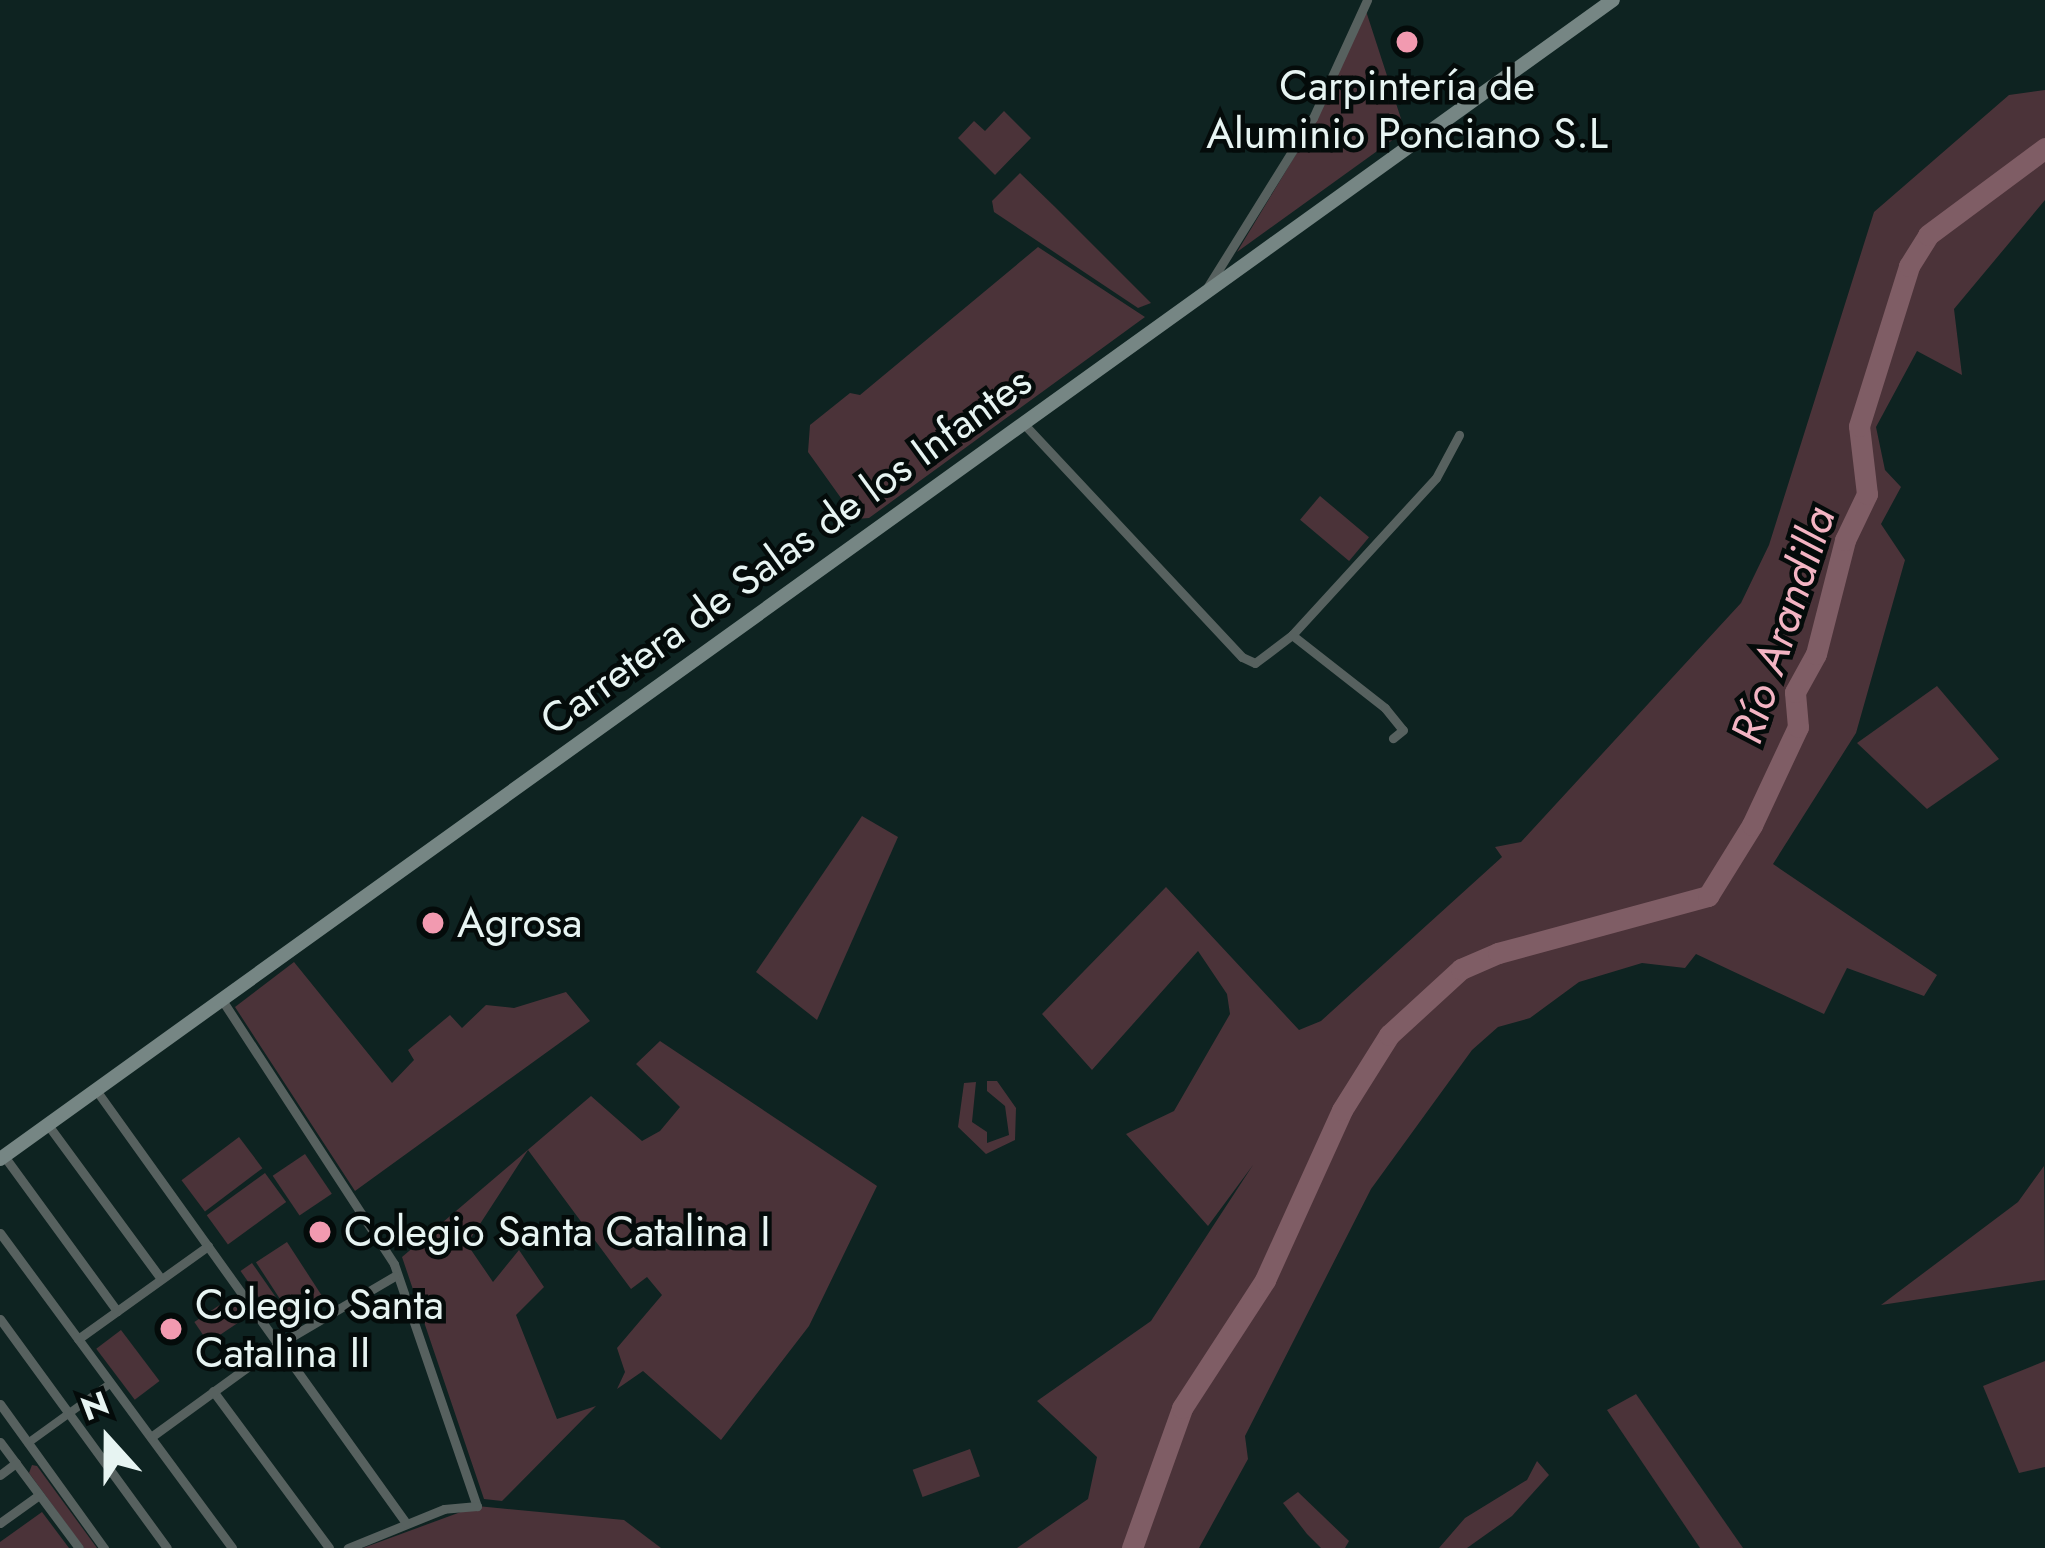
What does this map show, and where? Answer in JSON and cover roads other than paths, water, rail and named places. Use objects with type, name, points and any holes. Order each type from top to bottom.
[{"type":"main road","name":"Carretera de Salas de los Infantes","points":[[2,1158],[1613,0]]},
{"type":"street","points":[[1207,289],[1298,145],[1367,0]]},
{"type":"street","points":[[1022,422],[1242,656],[1256,663],[1292,635],[1436,478],[1460,435]]},
{"type":"street","points":[[1292,635],[1384,708],[1403,730],[1393,738]]},
{"type":"street","points":[[220,998],[388,1255],[477,1506],[406,1522],[348,1548]]},
{"type":"street","points":[[96,1090],[406,1522]]},
{"type":"street","points":[[48,1125],[161,1280]]},
{"type":"street","points":[[2,1158],[117,1311]]},
{"type":"street","points":[[0,1233],[232,1548]]},
{"type":"street","points":[[78,1339],[208,1246]]},
{"type":"street","points":[[151,1437],[279,1344],[394,1276]]},
{"type":"street","points":[[0,1319],[167,1548]]},
{"type":"street","points":[[0,1475],[28,1443],[111,1383]]},
{"type":"street","points":[[213,1391],[329,1548]]},
{"type":"street","points":[[0,1404],[104,1548]]},
{"type":"street","points":[[0,1442],[79,1548]]},
{"type":"street","points":[[0,1523],[39,1495]]},
{"type":"waterway","name":"Río Arandilla","points":[[1132,1548],[1182,1408],[1265,1280],[1342,1110],[1389,1035],[1461,969],[1498,953],[1708,896],[1752,825],[1798,727],[1795,692],[1816,654],[1845,540],[1867,494],[1859,426],[1909,266],[1928,235],[2045,148]]},
{"type":"place","name":"Carpintería de Aluminio Ponciano S.L","points":[[1407,42]]},
{"type":"place","name":"Agrosa","points":[[433,923]]},
{"type":"place","name":"Colegio Santa Catalina I","points":[[320,1232]]},
{"type":"place","name":"Colegio Santa Catalina II","points":[[171,1329]]}]
